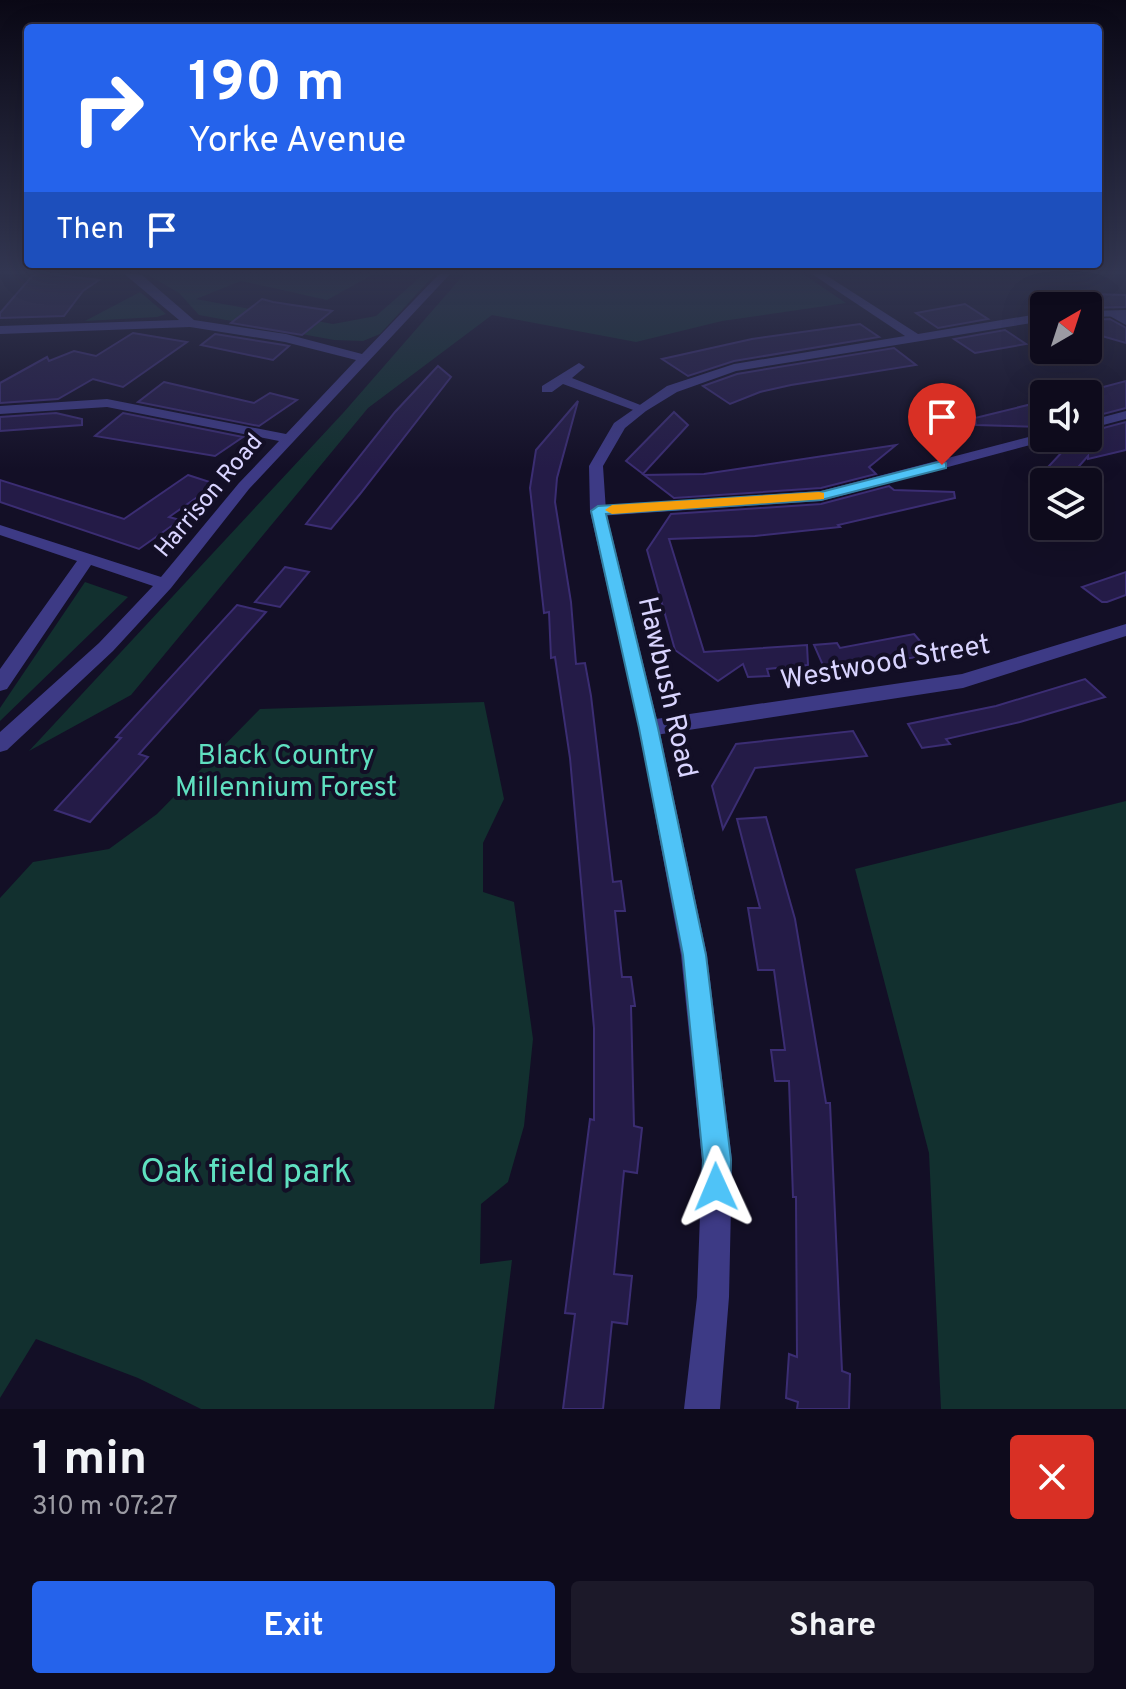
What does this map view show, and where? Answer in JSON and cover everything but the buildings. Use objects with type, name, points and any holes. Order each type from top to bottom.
[{"type":"street","points":[[284,338],[367,359]]},
{"type":"street","name":"Harrison Road","points":[[0,744],[106,647],[165,584],[287,438],[387,338]]},
{"type":"street","name":"Hawbush Road","points":[[702,1409],[713,1297],[717,1160],[694,955],[649,728],[598,511],[596,466],[619,426],[672,389],[734,368],[916,338]]},
{"type":"street","points":[[547,389],[579,367]]},
{"type":"street","points":[[563,379],[641,408]]},
{"type":"street","points":[[0,410],[107,403],[287,438]]},
{"type":"street","points":[[1102,421],[1126,415]]},
{"type":"street","points":[[598,511],[821,496],[1030,441]]},
{"type":"street","points":[[0,530],[165,584]]},
{"type":"street","points":[[0,684],[88,557]]},
{"type":"street","name":"Westwood Street","points":[[649,728],[963,681],[1126,630]]},
{"type":"green space","points":[[322,338],[371,338],[363,341]]},
{"type":"green space","points":[[409,338],[462,338],[368,408],[131,695],[29,751],[344,412]]},
{"type":"green space","points":[[613,338],[653,338],[636,342]]},
{"type":"green space","points":[[85,582],[128,597],[0,721],[0,708]]},
{"type":"green space","name":"Oak field park","points":[[484,702],[504,799],[483,843],[483,892],[514,902],[533,1039],[524,1126],[508,1182],[481,1204],[480,1264],[512,1260],[494,1409],[201,1409],[138,1378],[36,1339],[0,1398],[0,898],[33,862],[109,849],[157,814],[260,709]]},
{"type":"green space","points":[[1126,801],[1126,1409],[941,1409],[929,1153],[855,869]]},
{"type":"slow traffic","points":[[612,510],[819,496]]},
{"type":"route","points":[[716,1187],[717,1160],[694,955],[649,728],[598,511],[821,496],[942,465]]},
{"type":"park label","name":"Black Country Millennium Forest","points":[[286,770]]}]
